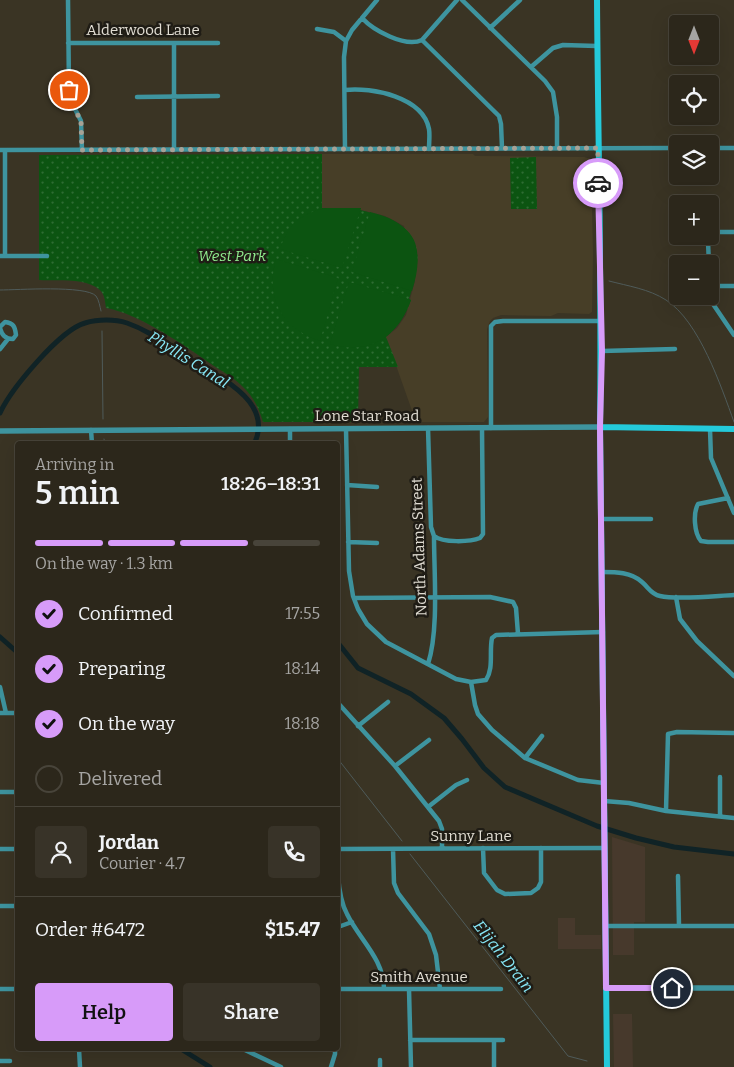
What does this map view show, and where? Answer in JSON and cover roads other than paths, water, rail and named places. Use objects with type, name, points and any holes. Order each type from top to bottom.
[{"type":"main road","points":[[597,0],[600,321],[602,351],[600,427],[606,1067]]},
{"type":"main road","name":"Lone Star Road","points":[[600,427],[734,429]]},
{"type":"street","points":[[68,0],[70,99],[81,121],[82,150]]},
{"type":"street","points":[[345,149],[346,90],[344,57],[346,40],[377,0]]},
{"type":"street","points":[[362,18],[373,28],[384,34],[418,42],[422,40],[457,0]]},
{"type":"street","points":[[462,0],[545,81],[552,92],[557,117],[557,148]]},
{"type":"street","points":[[490,28],[520,0]]},
{"type":"street","points":[[317,29],[334,32],[346,40]]},
{"type":"street","points":[[422,40],[475,90],[499,116],[502,148]]},
{"type":"street","name":"Alderwood Lane","points":[[68,43],[218,43]]},
{"type":"street","points":[[174,43],[174,150]]},
{"type":"street","points":[[531,67],[553,48],[563,46],[597,46]]},
{"type":"street","points":[[346,90],[357,89],[384,92],[399,98],[417,110],[425,119],[428,128],[429,149]]},
{"type":"street","points":[[137,96],[218,96]]},
{"type":"street","points":[[47,256],[3,256],[3,150],[669,148]]},
{"type":"street","points":[[719,148],[734,148]]},
{"type":"street","points":[[719,232],[734,232]]},
{"type":"street","points":[[719,286],[734,286]]},
{"type":"street","points":[[714,305],[734,335]]},
{"type":"street","points":[[490,428],[490,328],[492,325],[503,321],[600,321]]},
{"type":"street","points":[[5,322],[11,323],[16,327],[16,335],[13,339],[8,339],[2,335],[0,328],[5,322]]},
{"type":"street","points":[[0,349],[8,339]]},
{"type":"street","points":[[602,351],[675,349]]},
{"type":"street","name":"Lone Star Road","points":[[0,430],[600,427]]},
{"type":"street","name":"North Adams Street","points":[[428,428],[431,527],[434,536],[432,646],[428,664]]},
{"type":"street","points":[[434,536],[445,540],[473,541],[480,538],[483,534],[482,428]]},
{"type":"street","points":[[290,429],[290,441]]},
{"type":"street","points":[[346,429],[349,571],[354,598],[367,624],[386,642],[456,679],[471,682],[486,680],[489,676],[492,638],[496,636],[504,634],[603,632]]},
{"type":"street","points":[[710,429],[711,458],[734,513]]},
{"type":"street","points":[[91,430],[92,441]]},
{"type":"street","points":[[347,486],[377,487]]},
{"type":"street","points":[[728,498],[698,504],[696,508],[696,532],[701,541],[734,542]]},
{"type":"street","points":[[602,519],[651,518]]},
{"type":"street","points":[[348,542],[377,543]]},
{"type":"street","points":[[602,572],[633,576],[642,582],[653,594],[660,596],[734,595]]},
{"type":"street","points":[[354,598],[490,597],[513,602],[516,608],[518,634]]},
{"type":"street","points":[[676,597],[680,619],[697,641],[734,676]]},
{"type":"street","points":[[471,682],[478,714],[492,730],[525,758],[578,780],[604,783]]},
{"type":"street","points":[[0,686],[3,713]]},
{"type":"street","points":[[358,726],[388,702]]},
{"type":"street","points":[[340,705],[395,766],[439,821],[442,829],[442,848]]},
{"type":"street","points":[[666,811],[668,734],[677,732],[734,733]]},
{"type":"street","points":[[525,758],[542,736]]},
{"type":"street","points":[[395,766],[429,740]]},
{"type":"street","points":[[720,777],[720,816]]},
{"type":"street","points":[[428,807],[456,785],[467,780]]},
{"type":"street","points":[[0,792],[15,792]]},
{"type":"street","points":[[604,800],[666,811],[734,818]]},
{"type":"street","points":[[483,848],[484,873],[497,890],[505,894],[530,893],[538,888],[541,882],[542,848]]},
{"type":"street","name":"Sunny Lane","points":[[340,849],[605,848]]},
{"type":"street","points":[[0,849],[15,849]]},
{"type":"street","points":[[394,849],[394,883],[398,892],[429,934],[436,955],[440,989]]},
{"type":"street","points":[[678,876],[679,926]]},
{"type":"street","points":[[340,888],[342,900],[352,922],[380,967],[384,978],[384,989]]},
{"type":"street","points":[[0,906],[15,906]]},
{"type":"street","points":[[340,927],[352,922]]},
{"type":"street","points":[[606,926],[734,926]]},
{"type":"street","points":[[606,988],[734,988]]},
{"type":"street","points":[[0,989],[15,989]]},
{"type":"street","name":"Smith Avenue","points":[[340,989],[501,989]]},
{"type":"street","points":[[409,989],[411,1067]]},
{"type":"street","points":[[410,1040],[503,1040]]},
{"type":"street","points":[[494,1040],[494,1067]]},
{"type":"street","points":[[79,1051],[80,1067]]},
{"type":"street","points":[[247,1051],[281,1067]]},
{"type":"street","points":[[331,1067],[335,1051]]},
{"type":"street","points":[[380,1060],[380,1067]]},
{"type":"street","points":[[0,1061],[10,1061]]},
{"type":"waterway","points":[[609,281],[653,293],[666,300],[678,310],[689,323],[708,355],[734,422]]},
{"type":"waterway","name":"Elijah Drain","points":[[0,290],[79,290],[96,296],[101,311]]},
{"type":"waterway","name":"Phyllis Canal","points":[[0,413],[25,376],[50,348],[63,337],[85,323],[112,320],[127,323],[151,334],[232,385],[248,399],[257,416],[258,430],[255,441]]},
{"type":"waterway","name":"Elijah Drain","points":[[102,331],[103,419]]},
{"type":"waterway","name":"Phyllis Canal","points":[[0,637],[15,650]]},
{"type":"waterway","name":"Phyllis Canal","points":[[340,646],[358,668],[411,694],[444,718],[484,768],[505,787],[597,826],[636,838],[674,847],[734,854]]},
{"type":"waterway","name":"Elijah Drain","points":[[340,762],[402,841]]},
{"type":"waterway","name":"Elijah Drain","points":[[410,854],[568,1056],[587,1061]]},
{"type":"waterway","name":"Phyllis Canal","points":[[184,1051],[210,1067]]},
{"type":"park label","name":"West Park","points":[[232,256]]}]
